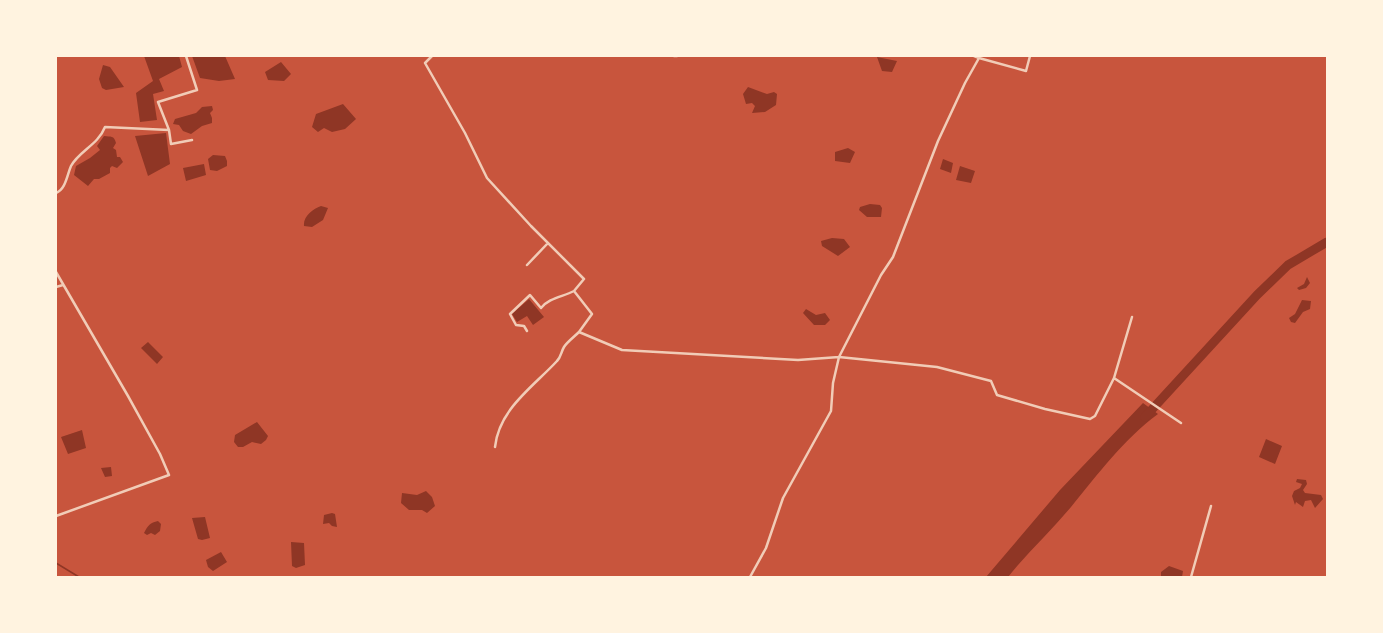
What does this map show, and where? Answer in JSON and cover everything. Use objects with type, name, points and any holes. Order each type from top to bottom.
[{"type":"street","points":[[186,56],[197,90],[158,102],[168,130],[171,144],[192,140]]},
{"type":"street","points":[[432,56],[425,63],[465,133],[487,178],[584,279],[574,291],[559,298],[547,300],[540,308],[530,295],[510,314],[516,325],[524,326],[527,331]]},
{"type":"street","points":[[974,56],[1026,71],[1030,56]]},
{"type":"street","points":[[750,577],[766,548],[783,498],[831,411],[833,383],[839,357],[881,275],[893,257],[938,142],[965,83],[979,58]]},
{"type":"street","points":[[56,193],[65,183],[72,165],[102,136],[105,127],[168,130]]},
{"type":"street","points":[[527,265],[548,243]]},
{"type":"street","points":[[56,272],[128,396],[160,454],[169,475],[56,516]]},
{"type":"street","points":[[56,287],[63,285]]},
{"type":"street","points":[[495,447],[496,434],[504,418],[517,401],[559,360],[564,347],[579,332],[592,314],[574,291]]},
{"type":"street","points":[[579,332],[622,350],[798,360],[839,357],[937,367],[991,381],[996,395],[1084,419],[1090,419],[1095,416],[1114,378],[1132,317]]},
{"type":"street","points":[[1114,378],[1139,393],[1181,423]]},
{"type":"street","points":[[1191,577],[1211,506]]},
{"type":"shaded area","points":[[144,56],[179,56],[182,67],[159,79],[164,91],[153,94],[157,120],[140,122],[136,93],[153,81]]},
{"type":"shaded area","points":[[192,56],[225,56],[235,79],[219,81],[200,78]]},
{"type":"shaded area","points":[[877,57],[897,61],[892,72],[882,71]]},
{"type":"shaded area","points":[[281,62],[291,74],[284,81],[268,80],[265,72]]},
{"type":"shaded area","points":[[103,65],[110,67],[124,87],[106,90],[102,88],[99,79]]},
{"type":"shaded area","points":[[748,87],[767,94],[774,92],[777,94],[776,105],[765,112],[752,113],[755,106],[752,103],[746,104],[743,94]]},
{"type":"shaded area","points":[[343,104],[356,119],[345,129],[332,132],[324,128],[318,132],[312,127],[316,114]]},
{"type":"shaded area","points":[[212,106],[213,110],[210,113],[212,123],[202,126],[191,134],[183,131],[179,125],[173,124],[175,119],[196,113],[202,107]]},
{"type":"shaded area","points":[[166,133],[170,164],[148,176],[135,136]]},
{"type":"shaded area","points":[[104,136],[112,137],[114,139],[116,143],[113,148],[116,150],[117,157],[120,157],[123,162],[117,168],[112,166],[110,168],[110,173],[99,179],[94,179],[88,186],[74,175],[76,166],[100,150],[97,146]]},
{"type":"shaded area","points":[[848,148],[855,152],[850,163],[835,161],[835,152]]},
{"type":"shaded area","points":[[213,155],[225,156],[227,166],[217,171],[210,170],[208,159]]},
{"type":"shaded area","points":[[943,159],[953,163],[951,173],[940,169]]},
{"type":"shaded area","points":[[204,164],[206,175],[186,181],[183,168]]},
{"type":"shaded area","points":[[960,166],[975,171],[971,183],[956,180]]},
{"type":"shaded area","points":[[870,204],[880,205],[882,208],[881,217],[867,217],[859,210],[860,207]]},
{"type":"shaded area","points":[[321,206],[328,208],[323,220],[312,227],[304,226],[307,216]]},
{"type":"shaded area","points":[[832,238],[844,239],[850,247],[838,256],[822,246],[821,241]]},
{"type":"shaded area","points":[[1307,277],[1310,283],[1306,288],[1299,290],[1297,288],[1304,284]]},
{"type":"shaded area","points":[[529,299],[544,317],[533,325],[527,316],[517,322],[512,314]]},
{"type":"shaded area","points":[[1302,300],[1311,301],[1310,309],[1303,312],[1295,323],[1291,322],[1289,318],[1295,314]]},
{"type":"shaded area","points":[[806,309],[816,315],[825,313],[830,320],[825,325],[814,325],[803,313]]},
{"type":"shaded area","points":[[148,342],[163,357],[157,364],[141,348]]},
{"type":"shaded area","points":[[1143,403],[1158,414],[1134,434],[1008,577],[986,577],[1060,490]]},
{"type":"shaded area","points":[[257,422],[268,436],[266,440],[261,444],[252,442],[243,447],[238,447],[234,442],[235,435]]},
{"type":"shaded area","points":[[82,430],[86,448],[68,454],[61,437]]},
{"type":"shaded area","points":[[1266,439],[1282,446],[1275,464],[1259,457]]},
{"type":"shaded area","points":[[111,467],[112,476],[105,477],[101,468]]},
{"type":"shaded area","points":[[1297,479],[1306,480],[1307,484],[1303,490],[1305,493],[1321,495],[1323,499],[1315,508],[1311,500],[1305,501],[1303,507],[1296,502],[1295,505],[1292,496],[1294,491],[1300,488],[1302,484],[1296,482]]},
{"type":"shaded area","points":[[426,491],[432,497],[435,506],[427,513],[422,510],[409,510],[401,503],[402,493],[417,495]]},
{"type":"shaded area","points":[[332,513],[335,514],[337,527],[332,526],[329,523],[323,524],[324,515]]},
{"type":"shaded area","points":[[205,517],[210,538],[202,540],[198,539],[192,518]]},
{"type":"shaded area","points":[[158,521],[161,524],[160,531],[155,535],[151,533],[147,535],[144,533],[150,525]]},
{"type":"shaded area","points":[[291,542],[304,543],[305,565],[296,568],[292,566]]},
{"type":"shaded area","points":[[221,552],[227,562],[213,571],[208,567],[206,560]]},
{"type":"shaded area","points":[[1169,566],[1183,571],[1182,577],[1161,576],[1161,572]]},
{"type":"waterway","points":[[1145,417],[1257,295],[1288,265],[1327,242]]},
{"type":"waterway","points":[[56,563],[79,577]]}]
